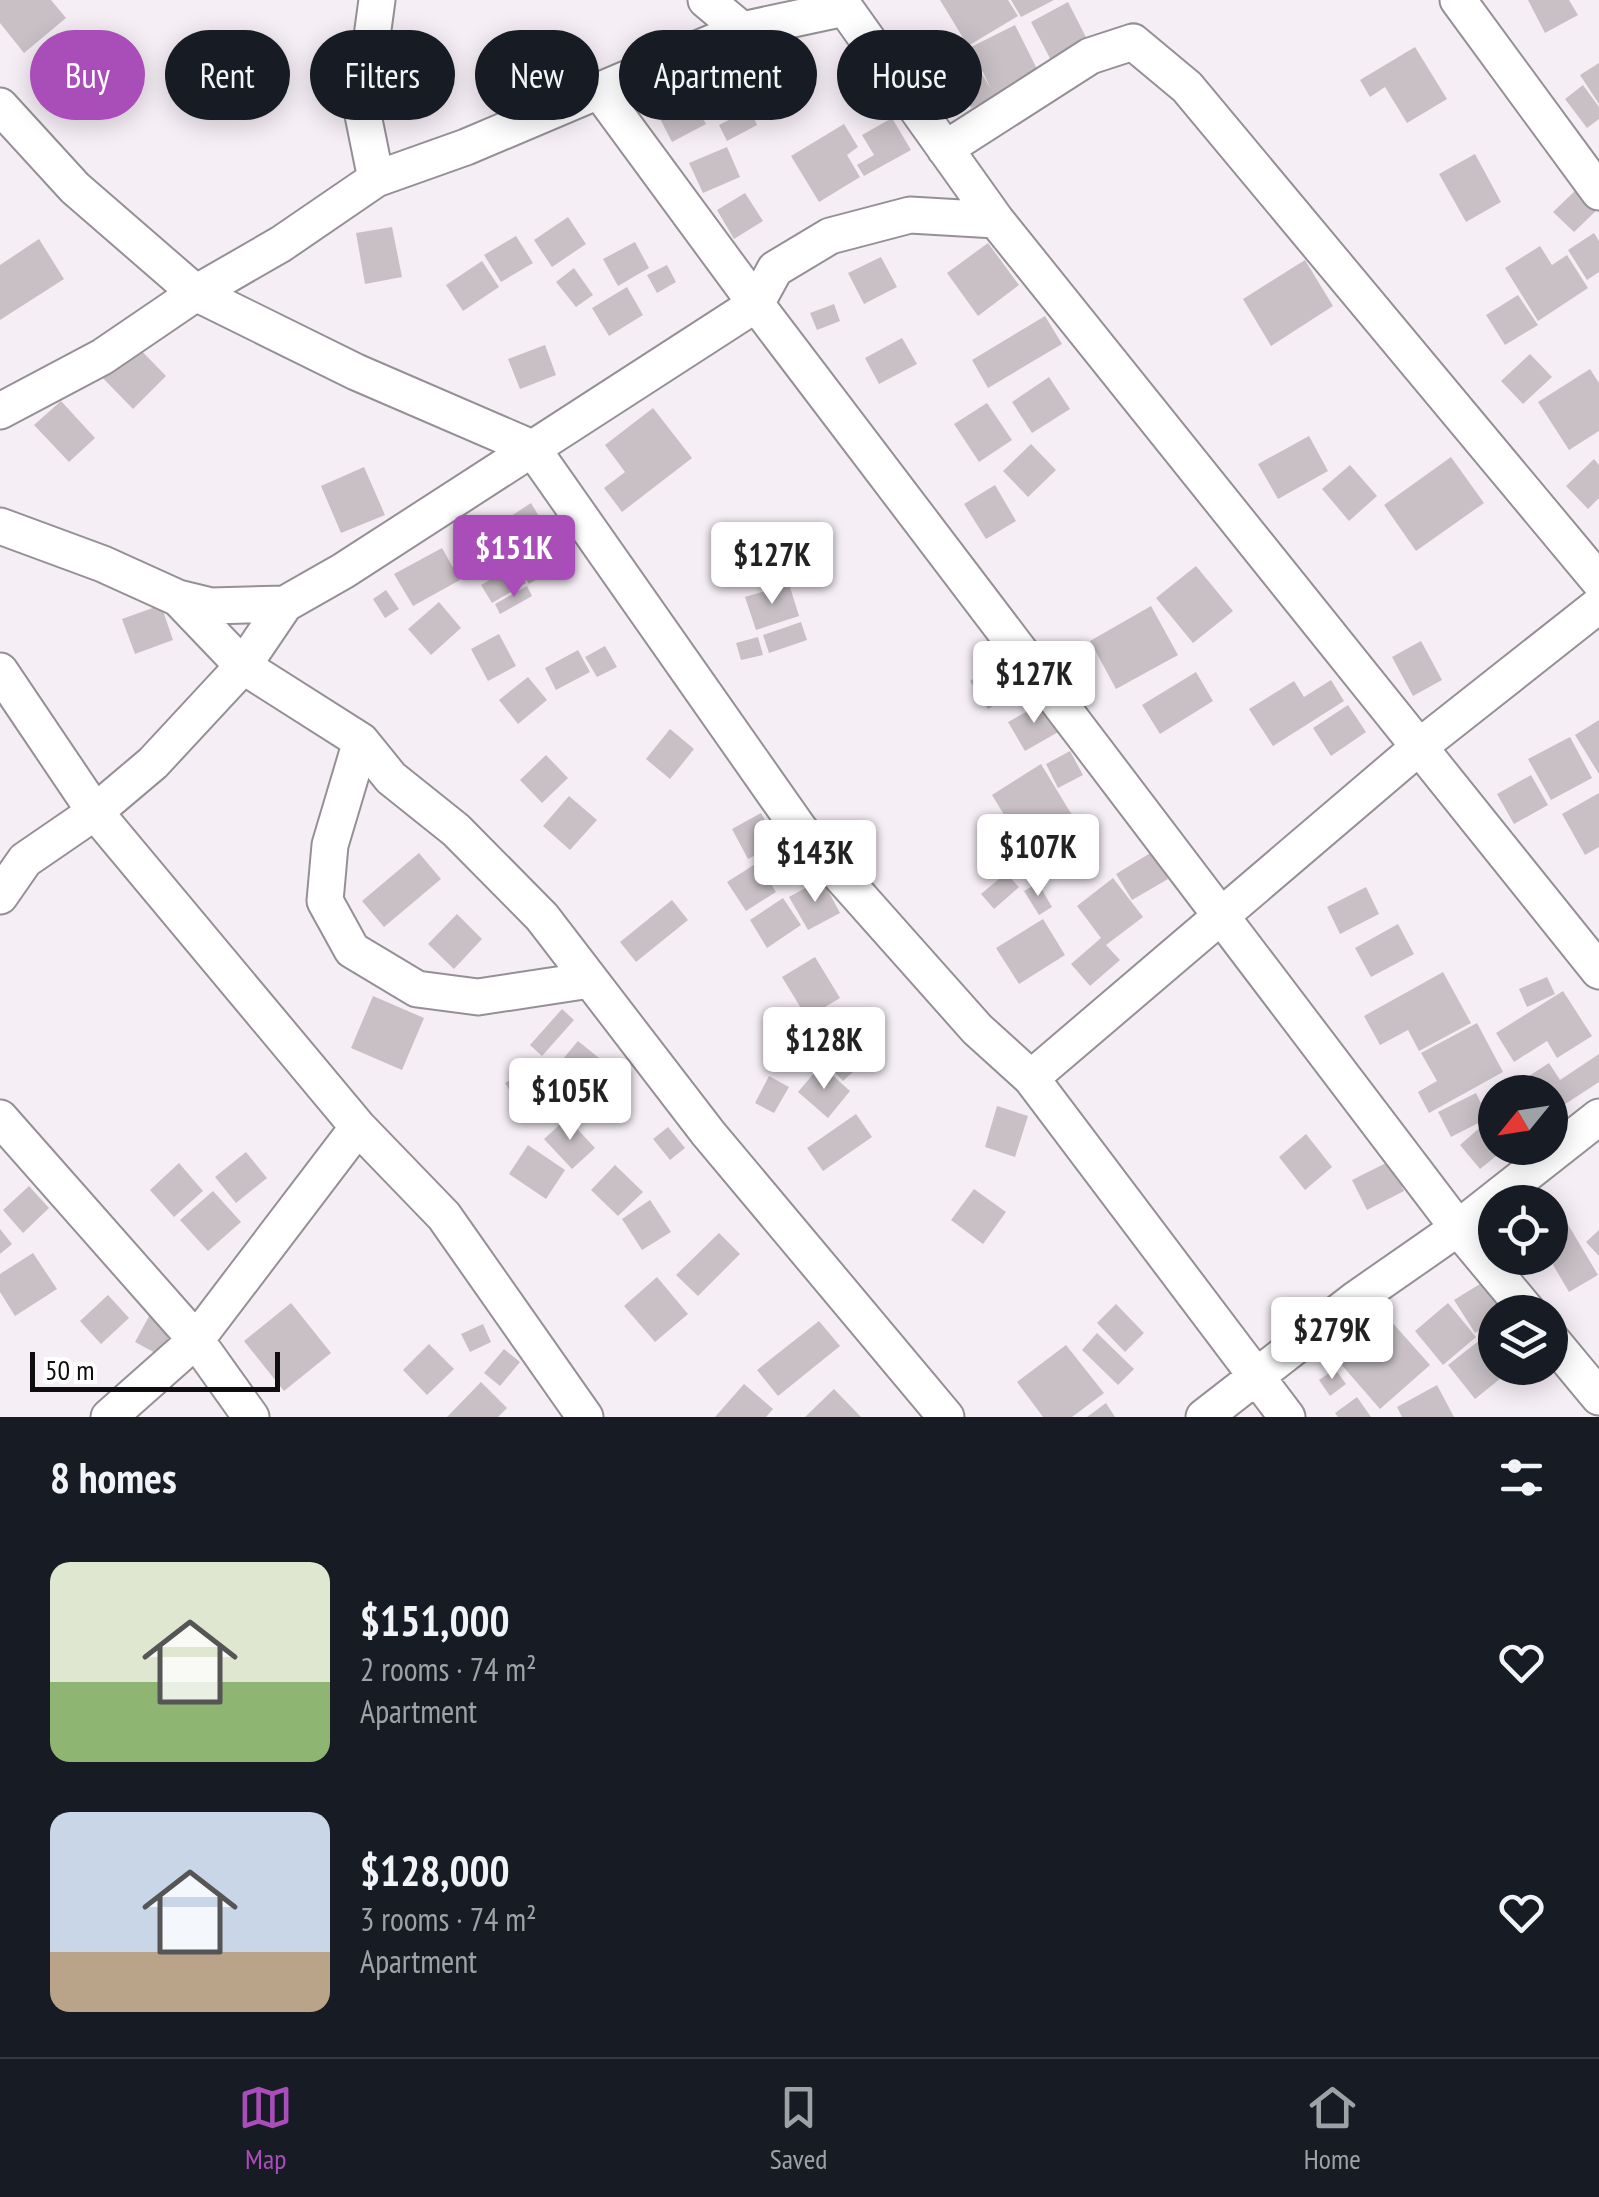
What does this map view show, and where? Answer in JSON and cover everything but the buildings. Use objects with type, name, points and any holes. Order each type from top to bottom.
[{"type":"street","points":[[376,0],[362,110],[376,179]]},
{"type":"street","points":[[706,0],[742,30],[845,8],[996,220],[1599,971]]},
{"type":"street","points":[[1458,0],[1599,192]]},
{"type":"street","points":[[945,149],[1090,56],[1133,42],[1188,87],[1599,581]]},
{"type":"street","points":[[0,411],[102,357],[376,179],[466,147],[619,84]]},
{"type":"street","points":[[600,92],[756,304],[1458,1228],[1514,1295]]},
{"type":"street","points":[[0,106],[75,188],[196,293],[356,372],[532,448],[800,830],[977,1029],[1030,1078],[1287,1417]]},
{"type":"street","points":[[0,896],[25,860],[153,764],[243,666],[285,604],[344,571],[756,304],[775,269],[830,236],[910,215],[996,220]]},
{"type":"street","points":[[0,526],[103,564],[178,598],[210,606],[285,604]]},
{"type":"street","points":[[178,598],[243,666],[361,742],[391,778],[456,830],[542,917],[708,1132],[946,1417]]},
{"type":"street","points":[[1030,1078],[1419,747],[1599,605]]},
{"type":"street","points":[[0,671],[94,812],[358,1127],[444,1216],[585,1417]]},
{"type":"street","points":[[361,742],[330,845],[325,901],[352,950],[417,988],[478,997],[590,980]]},
{"type":"street","points":[[1204,1417],[1356,1298],[1458,1228],[1599,1117]]},
{"type":"street","points":[[0,1118],[196,1340],[251,1417]]},
{"type":"street","points":[[109,1417],[196,1340],[358,1127]]},
{"type":"street","points":[[1568,1360],[1599,1397]]}]
